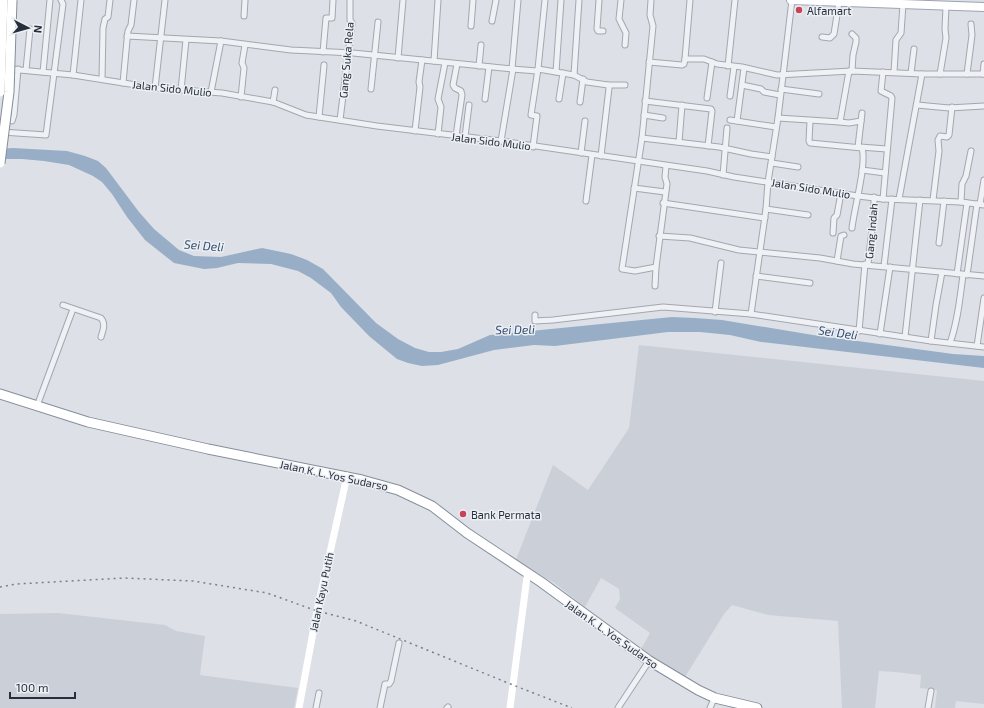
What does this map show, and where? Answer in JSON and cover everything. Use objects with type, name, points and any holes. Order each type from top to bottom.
[{"type":"highway","points":[[0,92],[3,0]]},
{"type":"highway","points":[[0,163],[9,92],[12,0]]},
{"type":"highway","name":"Jalan K. L. Yos Sudarso","points":[[0,394],[88,422],[347,479],[411,500],[428,510],[464,536],[528,575],[648,660],[675,677],[715,698],[757,708]]},
{"type":"highway","name":"Jalan K. L. Yos Sudarso","points":[[0,400],[84,426],[325,478],[347,479]]},
{"type":"highway","name":"Jalan K. L. Yos Sudarso","points":[[528,575],[646,664],[696,693],[712,705],[735,708]]},
{"type":"main road","points":[[791,0],[903,4],[924,3],[984,8]]},
{"type":"street","points":[[44,72],[50,0]]},
{"type":"street","points":[[0,132],[46,135],[63,4],[61,0]]},
{"type":"street","points":[[73,75],[82,0]]},
{"type":"street","points":[[102,80],[103,28],[108,17],[110,0]]},
{"type":"street","points":[[123,83],[127,36],[132,25],[134,0]]},
{"type":"street","points":[[155,88],[165,0]]},
{"type":"street","points":[[244,16],[245,0]]},
{"type":"street","points":[[323,52],[326,18],[332,18],[333,0]]},
{"type":"street","name":"Gang Suka Rela","points":[[340,120],[352,23],[350,20],[350,0]]},
{"type":"street","points":[[398,58],[403,0]]},
{"type":"street","points":[[434,61],[438,0]]},
{"type":"street","points":[[471,26],[473,0]]},
{"type":"street","points":[[492,21],[496,0]]},
{"type":"street","points":[[501,141],[512,69],[518,0]]},
{"type":"street","points":[[533,147],[537,116],[531,115],[538,70],[544,0]]},
{"type":"street","points":[[556,72],[561,0]]},
{"type":"street","points":[[574,76],[579,0]]},
{"type":"street","points":[[599,0],[597,29],[598,31],[603,31]]},
{"type":"street","points":[[621,0],[619,19],[626,33],[625,45]]},
{"type":"street","points":[[651,0],[650,15],[653,23],[646,101],[642,138],[622,269],[635,271],[656,267]]},
{"type":"street","points":[[649,62],[684,64],[690,0]]},
{"type":"street","points":[[730,96],[735,0]]},
{"type":"street","points":[[752,314],[765,218],[768,182],[778,118],[791,0]]},
{"type":"street","points":[[822,37],[830,38],[834,34],[836,1]]},
{"type":"street","points":[[894,72],[896,40],[901,33],[903,4]]},
{"type":"street","points":[[940,74],[946,38],[945,29],[947,4]]},
{"type":"street","points":[[371,89],[378,22]]},
{"type":"street","points":[[967,74],[972,35],[971,24]]},
{"type":"street","points":[[26,70],[30,29]]},
{"type":"street","points":[[840,122],[856,42],[856,38],[852,34]]},
{"type":"street","points":[[127,36],[221,41],[290,50],[374,55],[445,63],[538,70],[563,73],[583,79],[587,82],[608,85],[625,84]]},
{"type":"street","points":[[181,90],[186,40]]},
{"type":"street","points":[[211,92],[221,41]]},
{"type":"street","points":[[241,96],[244,68],[242,63],[244,45]]},
{"type":"street","points":[[479,66],[481,45]]},
{"type":"street","points":[[912,73],[914,49]]},
{"type":"street","points":[[685,59],[704,59],[717,64],[777,75],[850,71],[922,74],[983,74],[984,64]]},
{"type":"street","points":[[415,132],[422,60]]},
{"type":"street","points":[[707,98],[712,62]]},
{"type":"street","points":[[438,134],[441,107],[438,99],[445,63]]},
{"type":"street","points":[[456,136],[462,95],[453,85],[457,64]]},
{"type":"street","points":[[318,117],[324,65]]},
{"type":"street","points":[[485,99],[489,67]]},
{"type":"street","name":"Jalan Sido Mulio","points":[[0,68],[73,75],[155,88],[211,92],[241,96],[273,102],[306,115],[318,117],[415,132],[501,141],[858,196],[883,199],[944,200],[980,205]]},
{"type":"street","points":[[737,121],[744,68]]},
{"type":"street","points":[[12,121],[14,115],[18,69]]},
{"type":"street","points":[[882,72],[881,92],[891,96],[892,98],[883,199]]},
{"type":"street","points":[[559,99],[563,73]]},
{"type":"street","points":[[899,199],[922,74]]},
{"type":"street","points":[[580,102],[583,79]]},
{"type":"street","points":[[601,156],[609,88],[608,85]]},
{"type":"street","points":[[742,85],[761,89],[764,92],[819,94]]},
{"type":"street","points":[[273,102],[275,90]]},
{"type":"street","points":[[646,101],[712,109],[708,146]]},
{"type":"street","points":[[465,137],[470,105]]},
{"type":"street","points":[[679,142],[682,105]]},
{"type":"street","points":[[917,105],[952,108],[984,106]]},
{"type":"street","points":[[933,200],[938,140],[940,136],[947,137],[949,135],[952,108]]},
{"type":"street","points":[[852,228],[862,170],[863,152],[859,147],[862,113]]},
{"type":"street","points":[[644,115],[663,118]]},
{"type":"street","points":[[778,118],[810,121],[861,121]]},
{"type":"street","points":[[730,120],[776,127]]},
{"type":"street","points":[[581,153],[585,121]]},
{"type":"street","points":[[810,121],[810,143],[887,149]]},
{"type":"street","points":[[723,174],[727,128]]},
{"type":"street","points":[[642,138],[726,148],[772,157]]},
{"type":"street","points":[[961,202],[962,184],[966,176],[971,151]]},
{"type":"street","points":[[586,201],[592,155]]},
{"type":"street","points":[[772,163],[798,167]]},
{"type":"street","points":[[656,286],[659,236],[667,182],[665,176],[666,166]]},
{"type":"street","points":[[862,170],[885,173]]},
{"type":"street","points":[[950,343],[958,313],[984,180]]},
{"type":"street","points":[[634,188],[665,192]]},
{"type":"street","points":[[833,233],[834,218],[837,215],[841,193]]},
{"type":"street","name":"Gang Indah","points":[[859,331],[874,213],[874,197]]},
{"type":"street","points":[[880,334],[892,199]]},
{"type":"street","points":[[905,337],[920,200]]},
{"type":"street","points":[[938,243],[944,200]]},
{"type":"street","points":[[957,274],[967,202]]},
{"type":"street","points":[[663,203],[765,218]]},
{"type":"street","points":[[766,209],[808,215]]},
{"type":"street","points":[[837,261],[841,236],[844,235]]},
{"type":"street","points":[[659,236],[690,238],[739,250],[912,270],[984,276]]},
{"type":"street","points":[[715,312],[721,264]]},
{"type":"street","points":[[932,341],[936,305],[942,272]]},
{"type":"street","points":[[756,276],[810,283]]},
{"type":"street","points":[[977,346],[984,298]]},
{"type":"street","points":[[63,305],[101,318],[104,321],[101,337]]},
{"type":"street","points":[[534,315],[535,321],[553,320],[663,307],[752,314],[880,334],[984,347]]},
{"type":"street","points":[[37,406],[73,308]]},
{"type":"street","name":"Jalan Kayu Putih","points":[[299,708],[317,611],[347,479]]},
{"type":"street","points":[[510,708],[528,575]]},
{"type":"street","points":[[380,708],[385,684],[390,684],[400,643]]},
{"type":"street","points":[[618,708],[646,664]]},
{"type":"street","points":[[928,708],[931,691]]},
{"type":"street","points":[[316,708],[319,693]]},
{"type":"shaded area","points":[[639,345],[984,381],[984,704],[956,701],[955,708],[935,708],[937,690],[920,688],[921,675],[879,671],[875,708],[842,708],[838,621],[768,615],[732,605],[724,614],[685,677],[641,649],[650,633],[615,608],[620,599],[619,589],[601,578],[585,607],[553,582],[515,562],[553,465],[588,490],[629,428]]},
{"type":"shaded area","points":[[58,613],[165,625],[176,631],[205,636],[200,675],[298,688],[294,708],[0,708],[0,614]]},
{"type":"water","points":[[13,148],[67,151],[98,161],[106,168],[139,212],[154,229],[179,250],[194,256],[221,257],[262,248],[291,254],[307,260],[323,269],[376,323],[398,339],[415,348],[429,352],[441,352],[458,349],[490,335],[672,317],[722,320],[813,335],[953,354],[984,356],[984,368],[761,342],[730,335],[700,332],[668,332],[555,346],[534,345],[494,350],[438,365],[422,366],[408,363],[397,359],[369,336],[341,307],[331,293],[311,278],[298,271],[271,264],[238,263],[217,268],[204,269],[174,263],[145,240],[102,182],[93,176],[69,165],[22,159],[0,159],[0,149]]},
{"type":"railway","points":[[0,587],[16,584],[124,578],[193,581],[267,593],[317,611],[356,621],[572,708]]},
{"type":"place","name":"Alfamart","points":[[799,10]]},
{"type":"place","name":"Bank Permata","points":[[463,514]]},
{"type":"water label","name":"Sei Deli","points":[[204,245]]},
{"type":"water label","name":"Sei Deli","points":[[515,329]]},
{"type":"water label","name":"Sei Deli","points":[[838,332]]}]
